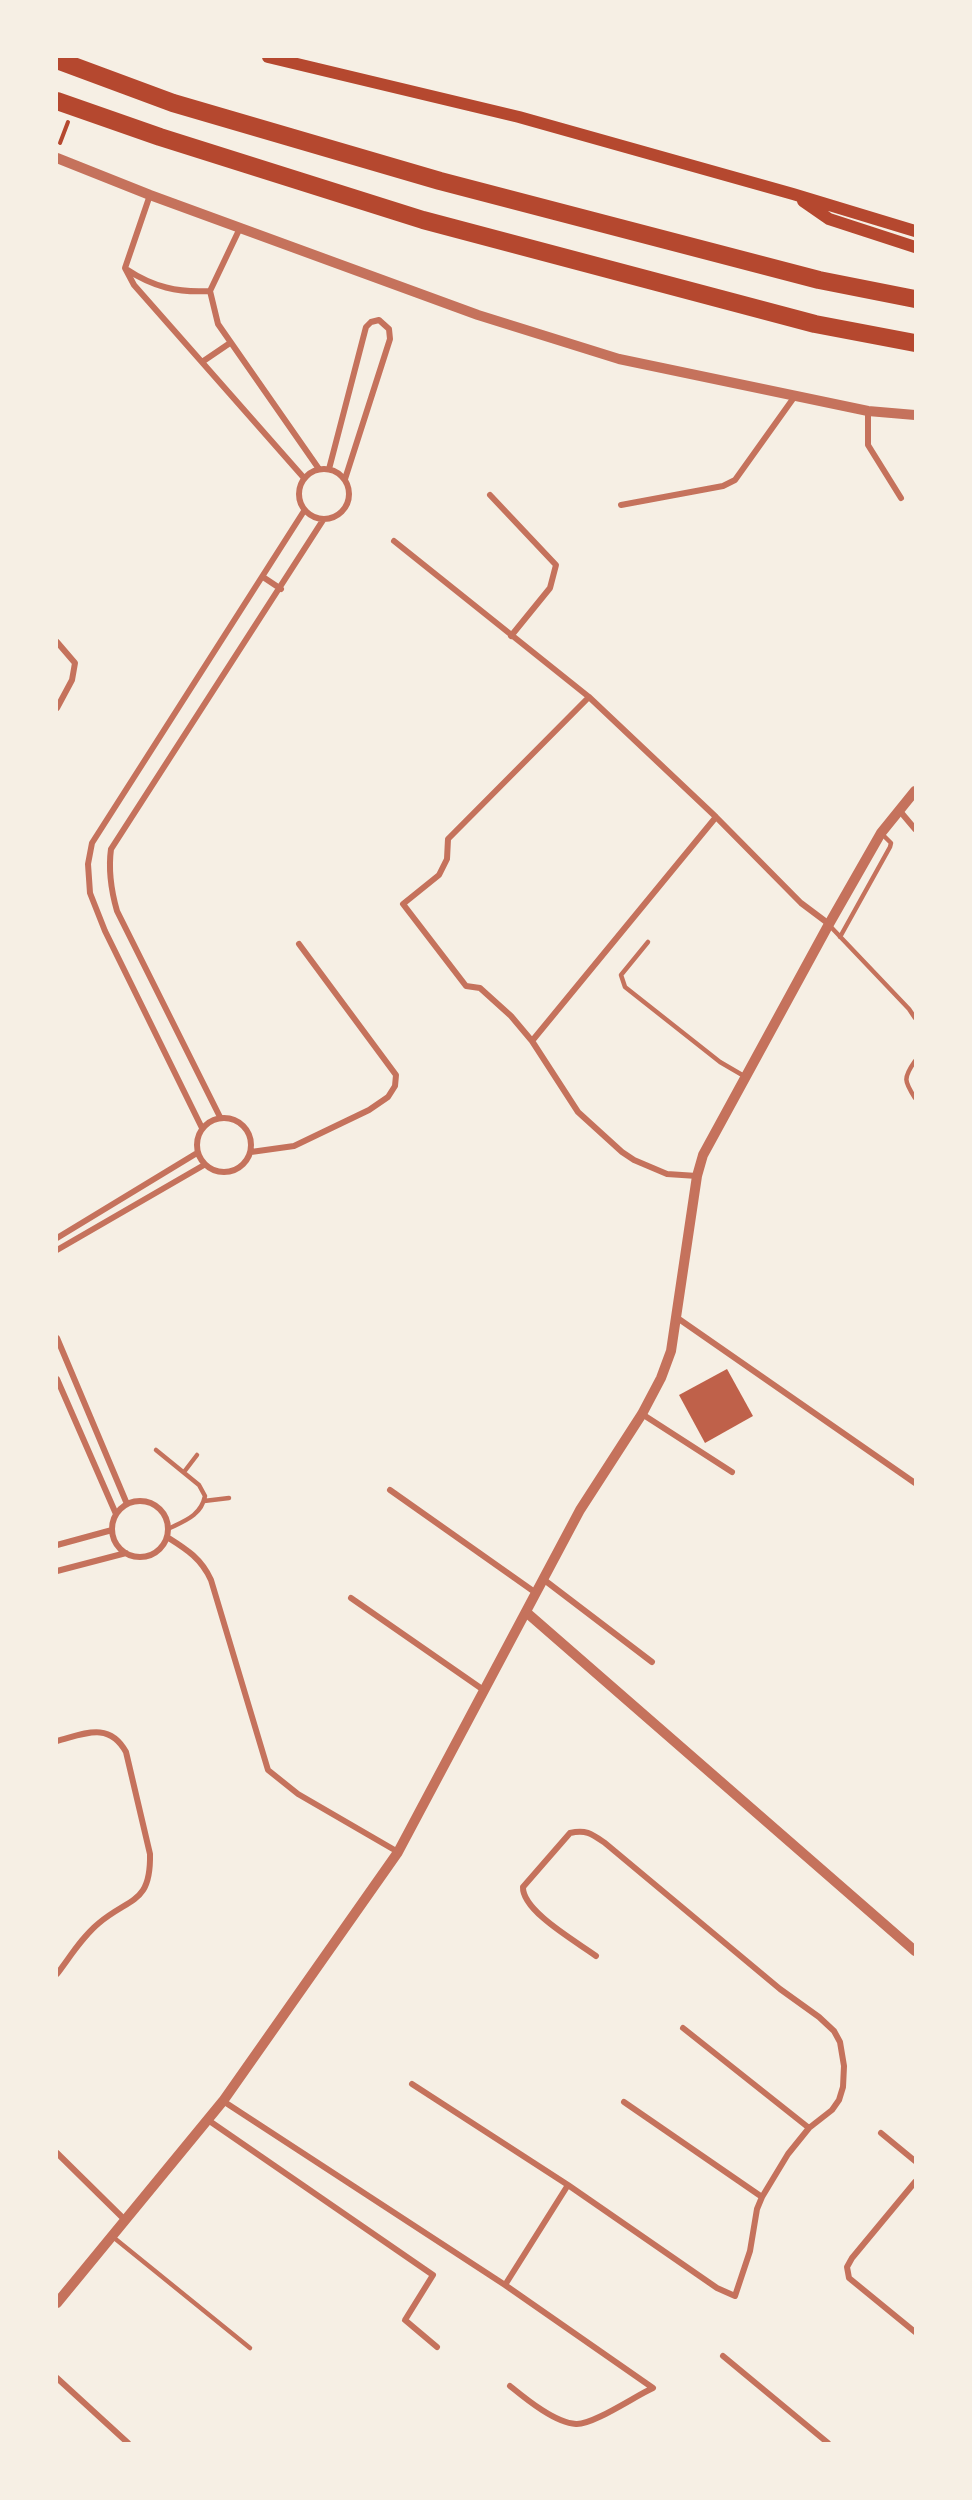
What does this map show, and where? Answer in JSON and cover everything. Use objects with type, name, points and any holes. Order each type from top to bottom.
[{"type":"highway","points":[[57,60],[173,103],[440,181],[819,280],[915,299]]},
{"type":"highway","points":[[57,101],[160,137],[423,220],[815,324],[915,343]]},
{"type":"main road","points":[[268,57],[519,117],[915,231]]},
{"type":"main road","points":[[792,194],[829,219],[915,247]]},
{"type":"street","points":[[57,158],[150,195],[478,315],[619,359],[868,411],[915,416]]},
{"type":"street","points":[[150,195],[125,268],[134,285],[304,478]]},
{"type":"street","points":[[240,228],[210,291],[218,324],[319,469]]},
{"type":"street","points":[[125,268],[157,286],[183,292],[210,291]]},
{"type":"street","points":[[329,469],[366,327],[371,322],[379,320],[389,329],[390,339],[345,479]]},
{"type":"street","points":[[202,362],[230,344]]},
{"type":"street","points":[[621,505],[723,486],[735,480],[796,396]]},
{"type":"street","points":[[868,411],[868,445],[901,498]]},
{"type":"street","points":[[319,469],[329,469],[338,473],[345,479],[350,492],[347,507],[337,517],[323,520],[304,511],[298,494],[304,478],[319,469]]},
{"type":"street","points":[[490,495],[556,565],[550,588],[511,636]]},
{"type":"street","points":[[202,1128],[105,931],[90,893],[88,864],[92,843],[304,511]]},
{"type":"street","points":[[220,1117],[117,911],[110,886],[111,849],[281,589],[323,520]]},
{"type":"street","points":[[394,541],[589,698],[716,817],[801,903],[829,924]]},
{"type":"street","points":[[263,577],[281,589]]},
{"type":"street","points":[[57,642],[75,663],[72,680],[57,708]]},
{"type":"street","points":[[589,698],[448,839],[447,859],[439,874],[403,904],[466,986],[480,988],[511,1016],[532,1041],[573,1106],[622,1152],[634,1160],[667,1174],[697,1176]]},
{"type":"street","points":[[58,2300],[113,2237],[223,2101],[398,1852],[580,1510],[642,1414],[661,1378],[676,1317],[697,1176],[703,1155],[881,833],[915,791]]},
{"type":"street","points":[[899,809],[915,830]]},
{"type":"street","points":[[532,1041],[716,817]]},
{"type":"street","points":[[251,1152],[294,1146],[369,1110],[388,1097],[395,1086],[396,1075],[299,944]]},
{"type":"street","points":[[220,1117],[238,1120],[250,1134],[251,1152],[241,1168],[222,1173],[204,1165],[197,1153],[196,1139],[202,1128],[220,1117]]},
{"type":"street","points":[[57,1238],[197,1153]]},
{"type":"street","points":[[57,1250],[204,1165]]},
{"type":"street","points":[[676,1317],[915,1484]]},
{"type":"street","points":[[57,1338],[127,1504]]},
{"type":"street","points":[[57,1379],[116,1514]]},
{"type":"street","points":[[642,1414],[732,1472]]},
{"type":"street","points":[[390,1490],[536,1593]]},
{"type":"street","points":[[146,1501],[154,1505],[161,1511],[168,1528],[163,1545],[150,1555],[133,1556],[126,1553],[116,1543],[112,1530],[116,1514],[127,1504],[146,1501]]},
{"type":"street","points":[[57,1545],[112,1530]]},
{"type":"street","points":[[167,1537],[192,1553],[204,1564],[211,1580],[268,1770],[298,1794],[398,1852]]},
{"type":"street","points":[[57,1571],[126,1553]]},
{"type":"street","points":[[543,1579],[652,1662]]},
{"type":"street","points":[[351,1598],[484,1690]]},
{"type":"street","points":[[526,1612],[915,1950]]},
{"type":"street","points":[[57,1741],[93,1732],[108,1734],[119,1740],[126,1752],[150,1854],[148,1883],[128,1905],[97,1924],[57,1972]]},
{"type":"street","points":[[412,2084],[568,2185],[717,2288],[735,2296],[750,2251],[762,2197],[788,2154],[809,2128],[832,2110],[839,2100],[843,2087],[840,2042],[834,2031],[605,1843],[590,1832],[582,1830],[570,1833],[524,1887],[523,1892],[534,1910],[596,1956]]},
{"type":"street","points":[[683,2028],[809,2128]]},
{"type":"street","points":[[223,2101],[505,2285],[652,2388],[589,2421],[576,2424],[561,2420],[532,2403],[510,2386]]},
{"type":"street","points":[[624,2102],[762,2197]]},
{"type":"street","points":[[208,2120],[433,2275],[405,2320],[437,2347]]},
{"type":"street","points":[[881,2133],[915,2161]]},
{"type":"street","points":[[57,2153],[126,2221]]},
{"type":"street","points":[[57,2165],[63,2159]]},
{"type":"street","points":[[915,2182],[847,2267],[849,2278],[915,2332]]},
{"type":"street","points":[[505,2285],[568,2185]]},
{"type":"street","points":[[723,2356],[828,2443]]},
{"type":"street","points":[[57,2378],[128,2443]]},
{"type":"lane","points":[[840,937],[890,847],[891,843],[881,833]]},
{"type":"lane","points":[[829,924],[915,1018]]},
{"type":"lane","points":[[648,942],[621,975],[625,987],[720,1062],[747,1077]]},
{"type":"lane","points":[[915,1061],[906,1077],[906,1084],[915,1098]]},
{"type":"lane","points":[[156,1450],[204,1491],[204,1501],[194,1516],[168,1528]]},
{"type":"lane","points":[[184,1472],[197,1455]]},
{"type":"lane","points":[[204,1501],[229,1498]]},
{"type":"lane","points":[[113,2237],[250,2348]]},
{"type":"building","points":[[727,1369],[753,1416],[705,1443],[679,1395]]}]
